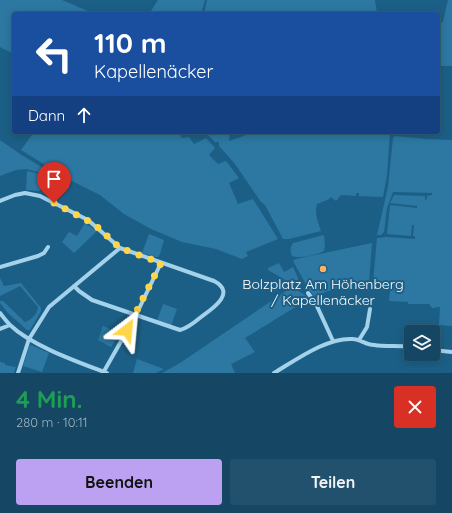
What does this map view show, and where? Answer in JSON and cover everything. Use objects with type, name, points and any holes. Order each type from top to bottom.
[{"type":"street","points":[[0,201],[25,193],[40,196],[88,220],[120,248],[217,282],[223,295],[221,301],[216,306],[186,328],[180,330],[86,297],[74,286]]},
{"type":"street","points":[[0,267],[38,256],[44,253],[48,247]]},
{"type":"street","points":[[18,373],[29,339],[49,307],[120,248]]},
{"type":"street","points":[[0,313],[10,325],[29,339],[104,373],[136,315],[161,263]]},
{"type":"street","points":[[308,293],[316,304],[333,341]]},
{"type":"street","points":[[359,340],[367,327],[370,309]]},
{"type":"street","points":[[0,329],[10,325]]},
{"type":"street","points":[[274,373],[333,341],[343,339],[359,340],[369,345],[404,347]]},
{"type":"street","points":[[440,351],[452,352]]},
{"type":"shaded area","points":[[0,0],[62,0],[90,12],[12,12],[12,53],[0,47]]},
{"type":"shaded area","points":[[158,0],[205,0],[202,12],[150,12]]},
{"type":"shaded area","points":[[207,0],[375,0],[377,12],[204,12]]},
{"type":"shaded area","points":[[448,0],[452,0],[452,66],[440,66],[440,23],[443,22]]},
{"type":"shaded area","points":[[33,134],[179,134],[182,138],[189,137],[194,144],[206,138],[215,148],[209,155],[218,164],[226,161],[239,178],[229,183],[238,204],[253,199],[278,239],[246,252],[248,256],[242,259],[216,249],[182,242],[151,229],[124,214],[100,195],[66,178],[21,150]]},
{"type":"shaded area","points":[[207,134],[230,134],[229,141],[249,134],[390,134],[387,175],[383,197],[359,196],[359,193],[356,193],[356,196],[341,195],[336,201],[331,197],[317,204],[316,207],[316,214],[321,231],[289,239],[283,239],[265,205],[261,202],[235,164],[219,146],[219,142],[215,142]]},
{"type":"shaded area","points":[[395,136],[452,140],[452,326],[439,325],[440,307],[432,308],[429,304],[408,304],[408,302],[389,301],[391,281],[373,282],[377,238],[386,237],[415,239],[415,236],[413,236],[414,225],[412,225],[411,236],[387,234],[390,205],[417,208],[417,206],[390,203],[394,195],[425,196],[425,200],[427,199],[427,196],[432,195],[432,193],[393,192],[387,208],[384,232],[381,235],[377,235],[388,187],[393,138]]},
{"type":"shaded area","points":[[0,140],[58,177],[26,169],[16,170],[0,176]]},
{"type":"shaded area","points":[[27,171],[45,175],[40,191],[26,190]]},
{"type":"shaded area","points":[[85,223],[97,231],[74,253],[62,242],[69,232],[77,236]]},
{"type":"shaded area","points":[[149,234],[164,240],[158,257],[142,253]]},
{"type":"shaded area","points":[[324,235],[324,251],[308,256],[292,256],[291,246],[293,243]]},
{"type":"shaded area","points":[[372,243],[369,282],[343,286],[314,296],[293,261],[296,259]]},
{"type":"shaded area","points":[[279,263],[284,272],[293,267],[298,278],[298,283],[292,284],[268,270],[268,268]]},
{"type":"shaded area","points":[[0,278],[4,286],[21,283],[41,308],[41,311],[30,330],[27,330],[8,313],[0,301],[3,301],[25,322],[34,316],[38,307],[20,286],[0,296]]},
{"type":"shaded area","points":[[289,289],[297,290],[310,298],[245,338],[255,352],[231,364],[235,373],[162,373],[180,363]]},
{"type":"shaded area","points":[[163,304],[177,309],[171,326],[157,321]]},
{"type":"shaded area","points":[[103,326],[120,333],[111,347],[98,340]]},
{"type":"shaded area","points":[[31,345],[49,353],[42,372],[23,366]]},
{"type":"shaded area","points":[[137,359],[164,369],[156,373],[133,373]]},
{"type":"shaded area","points":[[0,362],[5,363],[5,365],[16,367],[14,373],[0,373]]},
{"type":"place","name":"Bolzplatz Am Höhenberg / Kapellenäcker","points":[[323,269]]},
{"type":"route","points":[[54,203],[94,224],[120,248],[161,263],[136,315],[127,330]]}]
